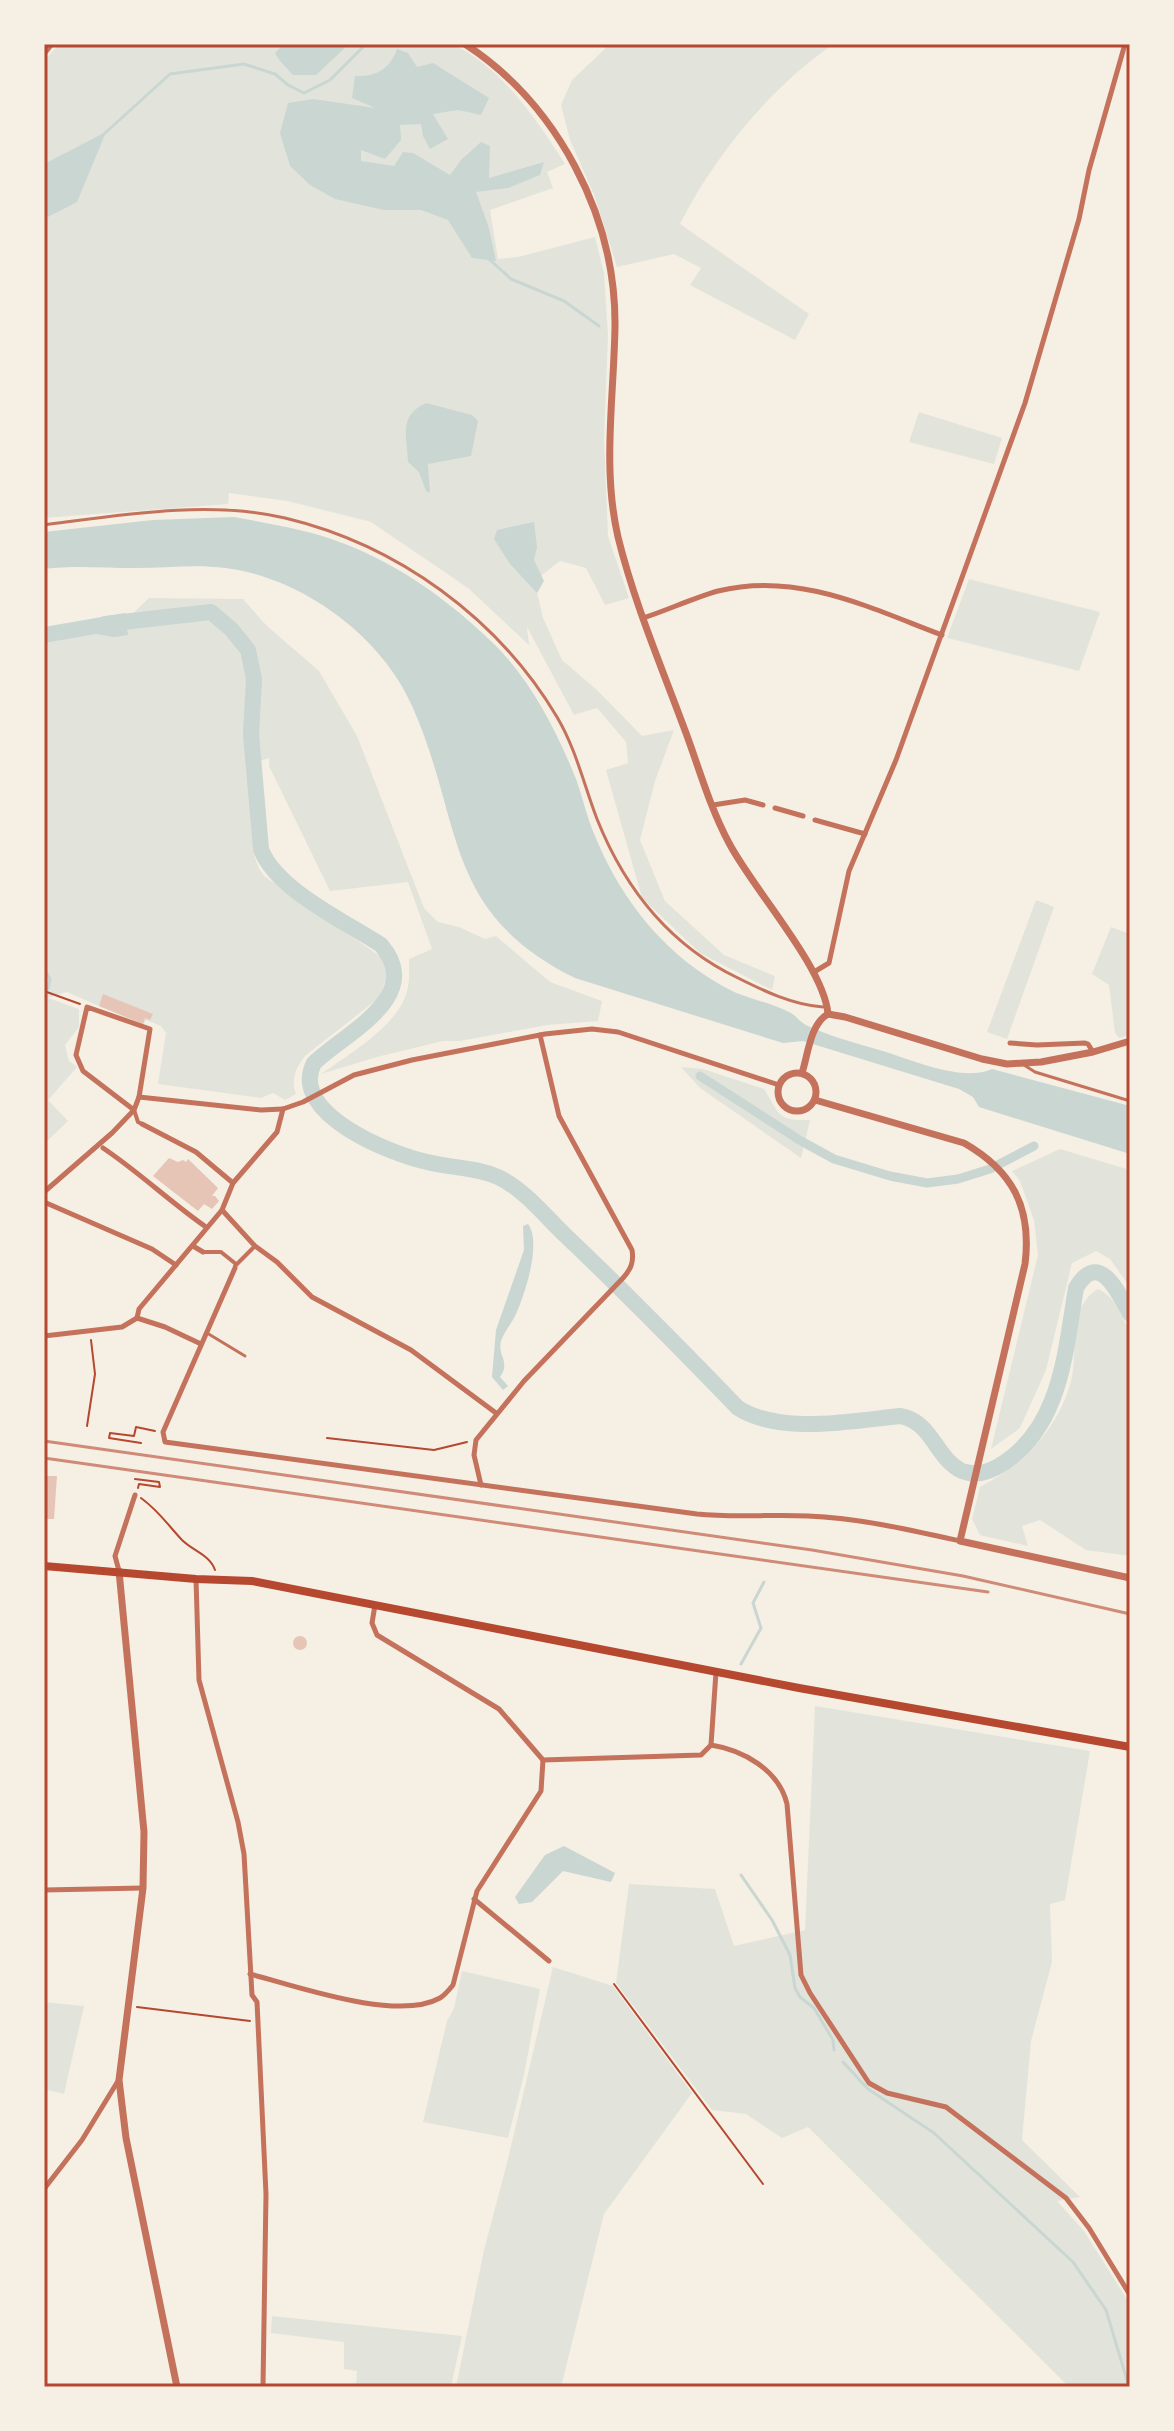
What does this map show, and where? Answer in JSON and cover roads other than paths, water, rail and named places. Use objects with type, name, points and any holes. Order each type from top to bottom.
[{"type":"main road","points":[[44,1566],[252,1581],[716,1672],[1130,1747]]},
{"type":"street","points":[[44,54],[52,44]]},
{"type":"street","points":[[465,44],[513,83],[559,139],[578,171],[602,233],[610,269],[615,322],[611,498],[618,536],[642,619],[713,805],[739,862],[814,972],[827,1011]]},
{"type":"street","points":[[814,972],[829,963],[849,871],[889,780],[1025,403],[1079,219],[1089,170],[1125,44]]},
{"type":"street","points":[[642,619],[718,591],[763,585],[805,587],[942,635]]},
{"type":"street","points":[[713,805],[745,800],[763,805]]},
{"type":"street","points":[[775,808],[803,816]]},
{"type":"street","points":[[815,820],[865,834]]},
{"type":"street","points":[[44,1192],[112,1133],[134,1110],[139,1097],[150,1029],[87,1007],[76,1055],[83,1071],[134,1110],[138,1122],[196,1152],[233,1183]]},
{"type":"street","points":[[802,1073],[816,1027],[827,1011]]},
{"type":"street","points":[[827,1011],[982,1059],[1022,1064],[1093,1052],[1130,1041]]},
{"type":"street","points":[[139,1097],[261,1110],[283,1109],[354,1075],[412,1060],[540,1035],[592,1029],[618,1032],[779,1085]]},
{"type":"street","points":[[481,1485],[474,1455],[476,1440],[496,1413],[633,1264],[632,1250],[559,1116],[540,1035]]},
{"type":"street","points":[[1010,1043],[1085,1043],[1093,1052]]},
{"type":"street","points":[[802,1073],[814,1084],[815,1100],[806,1109],[793,1111],[786,1108],[779,1098],[779,1085],[789,1074],[802,1073]]},
{"type":"street","points":[[815,1100],[964,1143],[985,1155],[1007,1177],[1020,1203],[1029,1236],[1025,1264],[960,1541]]},
{"type":"street","points":[[44,1336],[122,1327],[137,1318],[139,1309],[170,1269],[222,1210],[233,1183],[277,1132],[283,1109]]},
{"type":"street","points":[[103,1148],[206,1227]]},
{"type":"street","points":[[44,1202],[152,1249],[176,1265]]},
{"type":"street","points":[[222,1210],[254,1247],[277,1262],[312,1297],[411,1350],[496,1413]]},
{"type":"street","points":[[193,1246],[203,1252],[221,1252],[236,1266]]},
{"type":"street","points":[[254,1247],[236,1266],[163,1432],[165,1442],[697,1514],[729,1517],[810,1516],[873,1524],[1130,1578]]},
{"type":"street","points":[[137,1318],[201,1344]]},
{"type":"street","points":[[135,1495],[115,1556],[119,1571],[144,1832],[143,1888],[119,2080],[126,2138],[177,2387]]},
{"type":"street","points":[[196,1579],[199,1680],[242,1844],[250,1974],[252,1995],[257,2002],[266,2194],[263,2387]]},
{"type":"street","points":[[250,1974],[365,2004],[424,2005],[443,1997],[453,1985],[474,1899],[541,1791],[543,1760],[499,1709],[377,1635],[372,1623],[375,1604]]},
{"type":"street","points":[[543,1760],[701,1755],[711,1745],[716,1672]]},
{"type":"street","points":[[711,1745],[731,1748],[746,1757],[766,1770],[783,1790],[787,1804],[801,1975],[869,2083],[887,2093],[946,2107],[1066,2198],[1089,2228],[1130,2295]]},
{"type":"street","points":[[44,1890],[143,1888]]},
{"type":"street","points":[[474,1899],[549,1961]]},
{"type":"street","points":[[44,2189],[82,2140],[119,2080]]},
{"type":"lane","points":[[44,525],[147,512],[242,511],[284,518],[336,533],[406,566],[461,605],[534,682],[558,720],[597,818],[624,875],[657,921],[715,967],[776,996],[827,1011]]},
{"type":"lane","points":[[1022,1064],[1035,1072],[1130,1101]]},
{"type":"lane","points":[[206,1333],[245,1356]]},
{"type":"waterway","points":[[104,134],[170,74],[244,64],[275,74],[304,93],[330,80],[366,44]]},
{"type":"waterway","points":[[490,260],[511,279],[564,301],[599,326]]},
{"type":"waterway","points":[[105,624],[211,612],[231,629],[248,650],[254,679],[251,734],[261,849],[281,878],[313,903],[381,945],[392,963],[394,981],[388,997],[376,1012],[314,1063],[310,1081],[315,1098],[347,1128],[390,1150],[427,1162],[472,1169],[508,1182],[632,1300],[738,1408],[755,1416],[795,1424],[900,1416],[920,1425],[946,1458],[962,1471],[985,1472],[1018,1452],[1035,1433],[1047,1412],[1063,1364],[1076,1288],[1084,1277],[1100,1273],[1107,1278],[1130,1314]]},
{"type":"waterway","points":[[44,969],[50,979],[48,989]]},
{"type":"waterway","points":[[44,999],[46,994]]},
{"type":"waterway","points":[[700,1076],[834,1159],[890,1176],[927,1183],[958,1179],[990,1169],[1034,1146]]},
{"type":"waterway","points":[[741,1664],[761,1628],[753,1603],[764,1582]]},
{"type":"waterway","points":[[741,1875],[772,1920],[790,1955],[795,1988],[800,1997],[814,2008],[833,2040],[834,2050]]},
{"type":"waterway","points":[[843,2062],[868,2089],[934,2133],[1073,2262],[1106,2310],[1129,2387]]},
{"type":"railway","points":[[44,1441],[812,1550],[963,1576],[1130,1614]]},
{"type":"railway","points":[[44,1458],[988,1592]]}]
